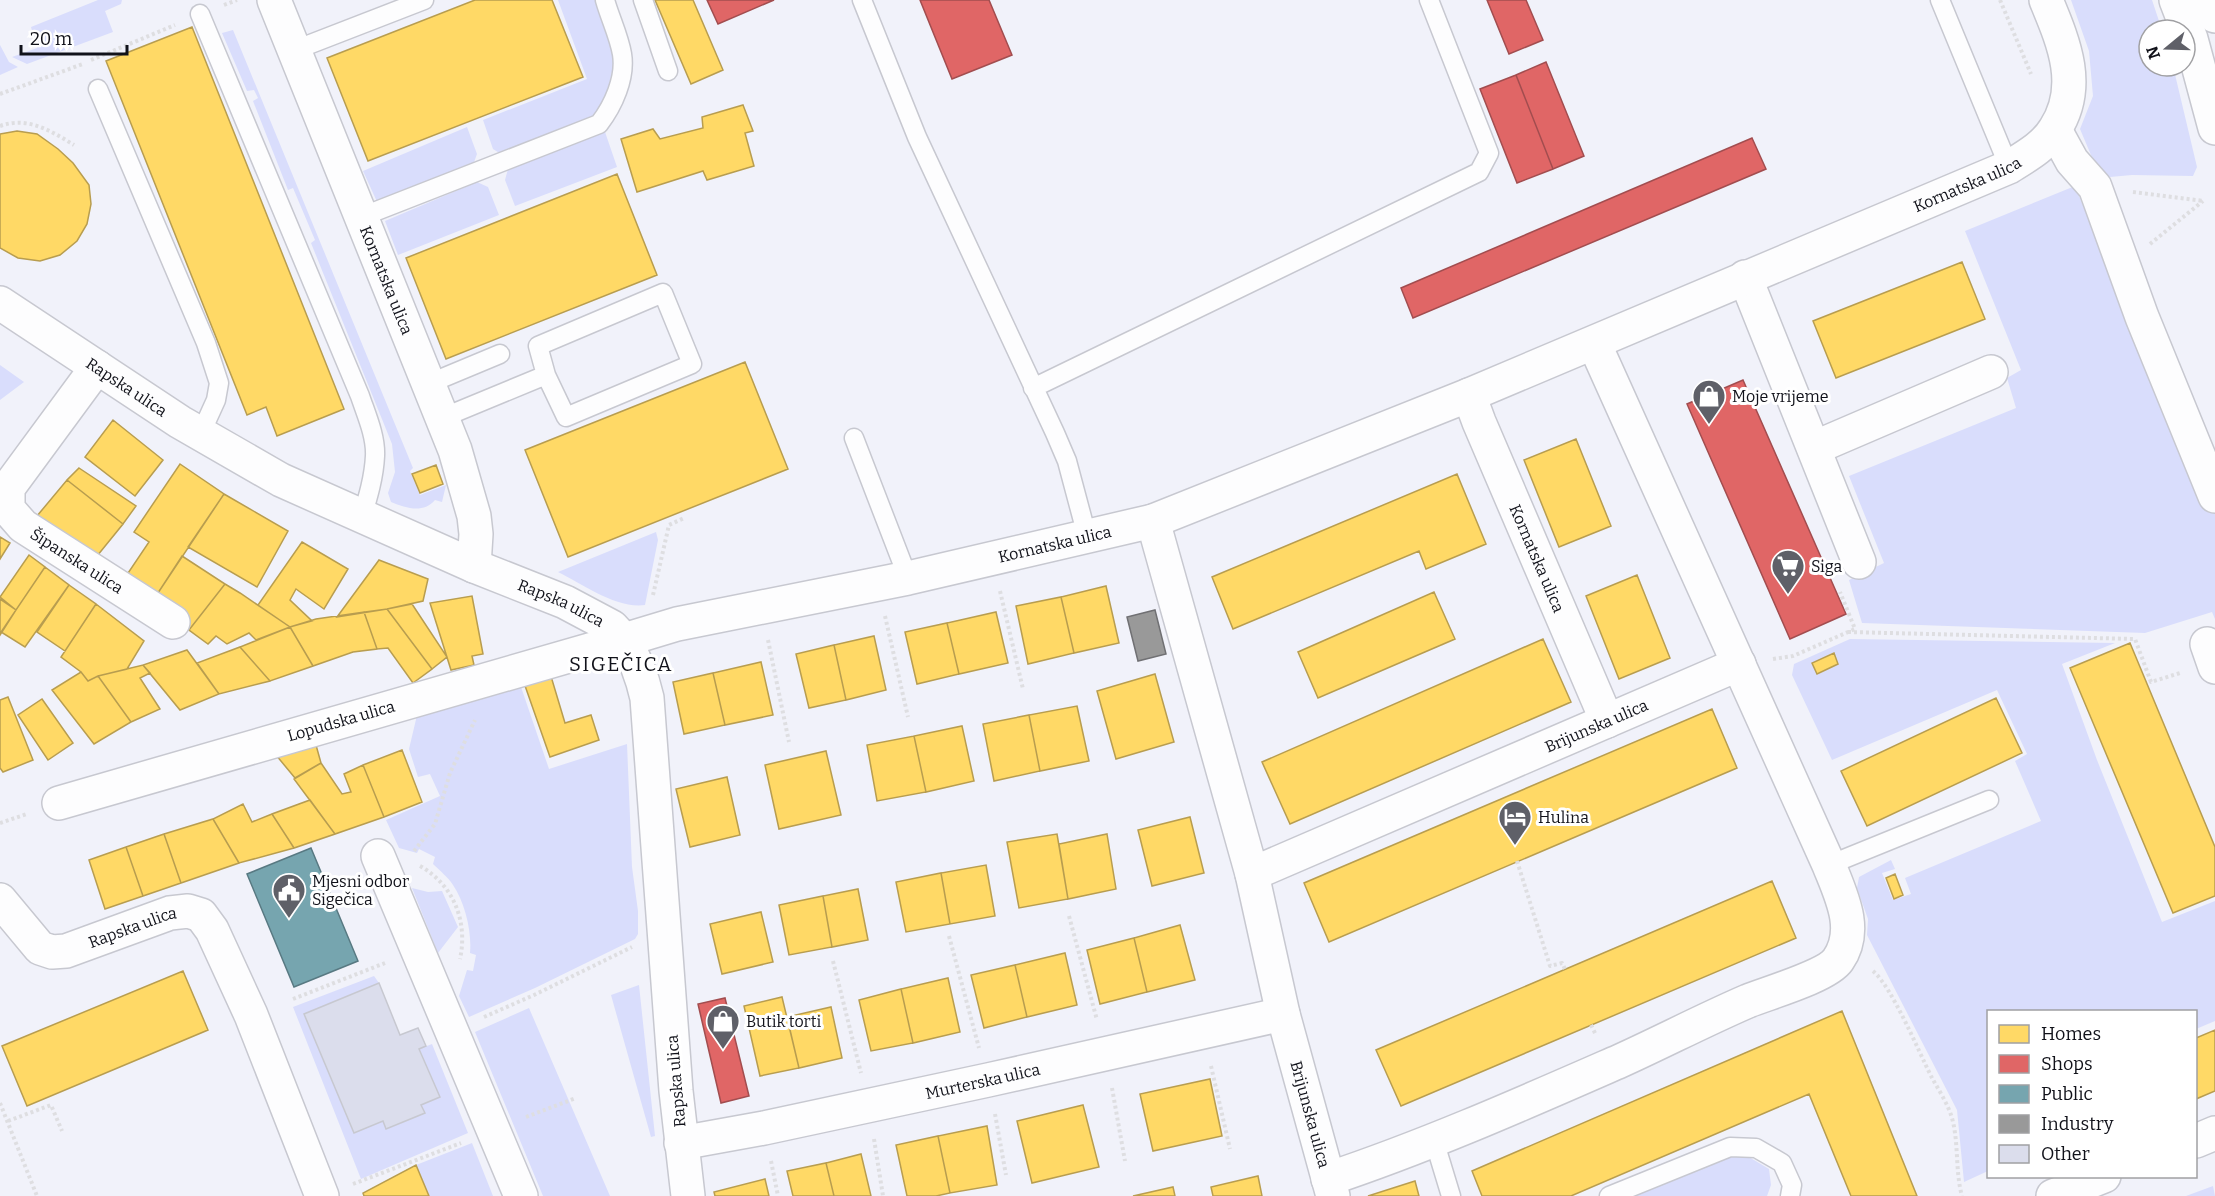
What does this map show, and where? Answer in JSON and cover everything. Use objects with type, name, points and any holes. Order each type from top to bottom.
[{"type":"street","name":"Kornatska ulica","points":[[274,0],[455,450],[474,516],[476,534],[474,566]]},
{"type":"street","name":"Kornatska ulica","points":[[624,640],[677,624],[908,578],[1153,521],[1469,395],[2009,167],[2036,149],[2055,130],[2066,108],[2069,85],[2068,64],[2064,44],[2046,0]]},
{"type":"street","points":[[2176,0],[2191,39],[2214,118]]},
{"type":"street","points":[[2208,0],[2215,16]]},
{"type":"street","points":[[2055,130],[2072,161],[2095,187],[2125,264],[2142,317],[2215,496]]},
{"type":"street","points":[[1745,277],[1859,562]]},
{"type":"street","name":"Rapska ulica","points":[[0,303],[180,422],[281,480],[474,566],[566,602],[612,627],[624,640],[641,673],[647,698],[681,1143],[688,1196]]},
{"type":"street","points":[[1594,343],[1738,664]]},
{"type":"street","name":"Šipanska ulica","points":[[97,367],[8,488],[8,508],[23,526],[173,622]]},
{"type":"street","points":[[1815,448],[1990,372]]},
{"type":"street","name":"Kornatska ulica","points":[[1469,395],[1607,721]]},
{"type":"street","name":"Brijunska ulica","points":[[1153,521],[1252,874],[1283,1014],[1331,1187],[1434,1140],[1617,1062],[1747,1002],[1824,971],[1837,962],[1844,949],[1849,928],[1844,905],[1829,865],[1738,664],[1252,874]]},
{"type":"street","name":"Lopudska ulica","points":[[59,803],[624,640]]},
{"type":"street","points":[[378,856],[521,1196]]},
{"type":"street","name":"Rapska ulica","points":[[0,900],[40,948],[52,952],[66,951],[170,913],[188,911],[201,915],[212,930],[251,1015],[322,1196]]},
{"type":"street","name":"Murterska ulica","points":[[681,1143],[869,1106],[1283,1014]]},
{"type":"street","points":[[2197,1141],[2215,1133]]},
{"type":"street","points":[[2053,1196],[2098,1178]]},
{"type":"lane","points":[[295,50],[402,4],[424,0]]},
{"type":"lane","points":[[361,217],[599,124],[610,111],[622,70],[622,55],[605,0]]},
{"type":"lane","points":[[643,0],[668,71]]},
{"type":"lane","points":[[862,0],[917,137],[1067,461],[1088,536]]},
{"type":"lane","points":[[1033,388],[1479,172],[1489,153],[1429,0]]},
{"type":"lane","points":[[1940,0],[2009,167]]},
{"type":"lane","points":[[200,14],[360,396],[376,454],[362,517]]},
{"type":"lane","points":[[98,89],[206,343],[217,376],[219,383],[216,400],[201,433]]},
{"type":"lane","points":[[663,293],[692,364],[566,417],[546,375],[538,346],[663,293]]},
{"type":"lane","points":[[428,384],[500,354]]},
{"type":"lane","points":[[442,418],[546,375]]},
{"type":"lane","points":[[854,438],[908,578]]},
{"type":"lane","points":[[1829,865],[1989,800]]},
{"type":"lane","points":[[1434,1140],[1451,1196]]},
{"type":"lane","points":[[1609,1196],[1730,1147],[1756,1148],[1782,1163],[1792,1185],[1790,1196]]},
{"type":"path","points":[[0,94],[87,62],[237,0]]},
{"type":"path","points":[[2000,0],[2032,76]]},
{"type":"path","points":[[0,126],[28,122],[45,128],[74,145]]},
{"type":"path","points":[[2095,187],[2204,201],[2125,264]]},
{"type":"path","points":[[652,597],[669,525],[684,518]]},
{"type":"path","points":[[1738,664],[1793,656],[1855,629],[1832,573],[1859,562]]},
{"type":"path","points":[[999,587],[1023,689]]},
{"type":"path","points":[[885,615],[908,717]]},
{"type":"path","points":[[1848,632],[2135,639],[2151,682],[2212,658]]},
{"type":"path","points":[[768,639],[789,742]]},
{"type":"path","points":[[411,855],[435,824],[450,773],[496,676]]},
{"type":"path","points":[[1517,861],[1550,966],[1562,963],[1565,969]]},
{"type":"path","points":[[1069,916],[1106,1052],[1125,1161]]},
{"type":"path","points":[[949,936],[988,1080],[1006,1175]]},
{"type":"path","points":[[452,1031],[534,995],[640,943]]},
{"type":"path","points":[[293,999],[418,950]]},
{"type":"path","points":[[833,961],[869,1106],[883,1196]]},
{"type":"path","points":[[1865,964],[1879,976],[1892,998],[1952,1117],[1962,1196]]},
{"type":"path","points":[[1204,1033],[1230,1149]]},
{"type":"path","points":[[322,1196],[576,1098]]},
{"type":"path","points":[[0,1103],[37,1196]]},
{"type":"path","points":[[8,1121],[51,1105],[62,1131]]},
{"type":"shaded area","points":[[98,0],[122,0],[121,4],[105,11],[113,32],[27,64],[12,57],[37,48],[31,27]]},
{"type":"shaded area","points":[[558,0],[600,0],[615,57],[609,85],[598,114],[501,154],[493,149],[483,120],[587,79]]},
{"type":"shaded area","points":[[2071,0],[2152,0],[2158,18],[2137,18],[2137,78],[2176,78],[2197,167],[2193,176],[2110,177],[2096,167],[2080,129],[2093,96],[2089,51]]},
{"type":"shaded area","points":[[233,30],[413,468],[410,471],[420,495],[446,485],[442,502],[435,500],[425,507],[414,508],[391,502],[388,493],[395,472],[392,444],[311,243],[315,240],[293,188],[288,190],[253,101],[258,98],[254,90],[247,91],[222,33]]},
{"type":"shaded area","points":[[0,45],[9,62],[18,67],[0,75]]},
{"type":"shaded area","points":[[467,127],[477,154],[473,165],[378,204],[363,171]]},
{"type":"shaded area","points":[[605,132],[617,167],[515,206],[505,180],[508,169]]},
{"type":"shaded area","points":[[477,182],[488,187],[499,215],[398,255],[385,221]]},
{"type":"shaded area","points":[[2075,186],[2166,410],[2215,513],[2215,619],[2212,612],[2145,633],[1862,623],[1849,580],[1884,563],[1849,476],[2016,408],[2007,378],[2021,370],[1965,231]]},
{"type":"shaded area","points":[[0,365],[24,382],[0,400]]},
{"type":"shaded area","points":[[656,532],[658,540],[645,605],[634,605],[611,599],[558,572]]},
{"type":"shaded area","points":[[1850,639],[2115,643],[2062,664],[2097,760],[2162,922],[2215,901],[2215,1021],[2197,1029],[2197,1010],[1987,1010],[1987,1171],[1964,1182],[1957,1110],[1867,935],[1868,919],[1857,888],[1859,877],[1891,860],[1895,869],[1882,873],[1893,900],[1911,894],[1905,878],[2041,821],[2015,761],[2027,754],[1997,690],[1832,760],[1792,675],[1794,664]]},
{"type":"shaded area","points":[[520,684],[549,769],[627,744],[632,867],[638,911],[638,934],[635,939],[535,988],[469,1017],[459,996],[467,970],[473,971],[476,955],[470,953],[469,927],[461,900],[451,882],[433,864],[435,857],[419,849],[417,853],[399,848],[386,820],[440,796],[430,774],[418,777],[409,749],[418,711]]},
{"type":"shaded area","points":[[412,888],[428,892],[442,891],[458,927],[438,953]]},
{"type":"shaded area","points":[[374,976],[379,983],[304,1014],[354,1133],[383,1121],[387,1129],[424,1113],[421,1105],[440,1097],[419,1049],[432,1044],[468,1133],[361,1179],[293,1007]]},
{"type":"shaded area","points":[[639,985],[655,1136],[651,1137],[611,995]]},
{"type":"shaded area","points":[[529,1008],[610,1196],[543,1196],[475,1032]]},
{"type":"shaded area","points":[[472,1143],[493,1196],[429,1196],[416,1165]]},
{"type":"shaded area","points":[[1728,1155],[1749,1157],[1769,1169],[1771,1185],[1767,1196],[1626,1196]]},
{"type":"shaded area","points":[[2213,1186],[2215,1196],[2186,1196]]},
{"type":"building: Homes","points":[[475,0],[552,0],[583,77],[368,161],[327,58]]},
{"type":"building: Homes","points":[[655,0],[693,0],[723,70],[691,84]]},
{"type":"building: Homes","points":[[192,27],[344,409],[277,436],[266,407],[247,415],[106,61]]},
{"type":"building: Homes","points":[[743,105],[753,131],[745,133],[754,166],[707,180],[703,171],[637,192],[621,139],[653,129],[660,139],[703,128],[702,117]]},
{"type":"building: Homes","points":[[17,131],[37,134],[58,149],[73,163],[89,185],[91,204],[87,224],[77,241],[60,255],[40,261],[18,258],[0,248],[0,134]]},
{"type":"building: Homes","points":[[617,174],[657,275],[446,359],[406,258]]},
{"type":"building: Homes","points":[[1962,262],[1985,319],[1836,378],[1813,321]]},
{"type":"building: Homes","points":[[745,362],[788,469],[568,557],[525,450]]},
{"type":"building: Homes","points":[[113,420],[163,460],[135,496],[85,457]]},
{"type":"building: Homes","points":[[1576,439],[1611,526],[1559,547],[1524,460]]},
{"type":"building: Homes","points":[[180,464],[224,494],[152,602],[122,582],[149,542],[134,532]]},
{"type":"building: Homes","points":[[436,465],[443,484],[420,493],[412,474]]},
{"type":"building: Homes","points":[[79,468],[136,506],[123,524],[67,480]]},
{"type":"building: Homes","points":[[1457,474],[1486,544],[1426,569],[1419,551],[1233,629],[1212,577]]},
{"type":"building: Homes","points":[[67,480],[123,524],[93,561],[37,516]]},
{"type":"building: Homes","points":[[224,494],[288,531],[257,587],[188,547]]},
{"type":"building: Homes","points":[[0,537],[10,543],[0,559]]},
{"type":"building: Homes","points":[[302,542],[348,569],[324,609],[296,589],[290,600],[312,621],[290,627],[258,605]]},
{"type":"building: Homes","points":[[29,555],[45,567],[16,610],[0,597]]},
{"type":"building: Homes","points":[[182,556],[225,584],[189,630],[152,602]]},
{"type":"building: Homes","points":[[379,560],[428,579],[423,601],[337,617]]},
{"type":"building: Homes","points":[[45,567],[69,585],[25,647],[1,632]]},
{"type":"building: Homes","points":[[1637,575],[1670,658],[1619,679],[1586,596]]},
{"type":"building: Homes","points":[[225,584],[290,627],[256,640],[249,633],[227,644],[216,636],[208,644],[189,630]]},
{"type":"building: Homes","points":[[69,585],[96,604],[65,651],[37,632]]},
{"type":"building: Homes","points":[[1106,586],[1119,643],[1074,653],[1061,597]]},
{"type":"building: Homes","points":[[1434,592],[1455,639],[1318,698],[1298,652]]},
{"type":"building: Homes","points":[[472,596],[483,654],[472,656],[474,665],[451,670],[430,603]]},
{"type":"building: Homes","points":[[1061,597],[1074,653],[1028,664],[1016,606]]},
{"type":"building: Homes","points":[[0,599],[16,610],[0,635]]},
{"type":"building: Homes","points":[[96,604],[144,641],[127,669],[98,676],[88,681],[81,672],[61,657]]},
{"type":"building: Homes","points":[[412,604],[447,657],[432,669],[387,609]]},
{"type":"building: Homes","points":[[387,609],[432,669],[413,683],[388,648],[377,649],[364,612]]},
{"type":"building: Homes","points":[[364,612],[377,649],[353,652],[313,666],[290,627],[316,619]]},
{"type":"building: Homes","points":[[996,612],[1008,663],[959,674],[947,623]]},
{"type":"building: Homes","points":[[947,623],[959,674],[917,684],[905,632]]},
{"type":"building: Homes","points":[[290,627],[313,666],[270,681],[240,647]]},
{"type":"building: Homes","points":[[874,636],[886,690],[846,700],[834,645]]},
{"type":"building: Homes","points":[[1543,639],[1571,702],[1290,824],[1262,762]]},
{"type":"building: Homes","points":[[2130,643],[2215,847],[2215,896],[2173,913],[2070,668]]},
{"type":"building: Homes","points":[[834,645],[846,700],[809,708],[796,654]]},
{"type":"building: Homes","points":[[240,647],[270,681],[219,694],[197,663]]},
{"type":"building: Homes","points":[[187,650],[219,694],[180,710],[143,665]]},
{"type":"building: Homes","points":[[1834,653],[1838,664],[1817,674],[1812,663]]},
{"type":"building: Homes","points":[[761,662],[773,715],[725,725],[713,673]]},
{"type":"building: Homes","points":[[143,665],[150,673],[140,678],[160,709],[131,722],[98,676]]},
{"type":"building: Homes","points":[[81,672],[88,681],[98,676],[131,722],[94,744],[52,690]]},
{"type":"building: Homes","points":[[550,673],[565,723],[591,715],[599,740],[550,757],[523,680]]},
{"type":"building: Homes","points":[[713,673],[725,725],[684,734],[673,682]]},
{"type":"building: Homes","points":[[1155,674],[1174,742],[1116,759],[1097,691]]},
{"type":"building: Homes","points":[[8,697],[33,760],[3,772],[0,768],[0,700]]},
{"type":"building: Homes","points":[[1996,698],[2022,753],[1867,826],[1841,771]]},
{"type":"building: Homes","points":[[42,699],[73,743],[48,760],[18,715]]},
{"type":"building: Homes","points":[[1077,706],[1089,761],[1040,771],[1029,715]]},
{"type":"building: Homes","points":[[1712,709],[1737,768],[1329,942],[1304,883]]},
{"type":"building: Homes","points":[[1029,715],[1040,771],[994,781],[983,724]]},
{"type":"building: Homes","points":[[962,726],[974,781],[926,792],[914,736]]},
{"type":"building: Homes","points":[[914,736],[926,792],[877,801],[867,745]]},
{"type":"building: Homes","points":[[314,738],[321,763],[295,778],[271,749]]},
{"type":"building: Homes","points":[[402,750],[422,802],[384,817],[363,765]]},
{"type":"building: Homes","points":[[826,751],[841,815],[779,829],[765,765]]},
{"type":"building: Homes","points":[[321,763],[342,794],[351,792],[344,774],[363,765],[384,817],[335,834],[294,779]]},
{"type":"building: Homes","points":[[727,777],[740,835],[690,847],[676,789]]},
{"type":"building: Homes","points":[[310,800],[335,834],[294,848],[272,814]]},
{"type":"building: Homes","points":[[243,804],[252,822],[272,814],[294,848],[239,863],[213,819]]},
{"type":"building: Homes","points":[[1190,817],[1204,873],[1152,886],[1138,830]]},
{"type":"building: Homes","points":[[213,819],[239,863],[181,883],[164,834]]},
{"type":"building: Homes","points":[[164,834],[181,883],[143,896],[126,847]]},
{"type":"building: Homes","points":[[1057,834],[1068,899],[1019,908],[1007,842]]},
{"type":"building: Homes","points":[[1107,834],[1116,889],[1068,899],[1059,844]]},
{"type":"building: Homes","points":[[126,847],[143,896],[105,909],[89,860]]},
{"type":"building: Homes","points":[[986,865],[995,916],[950,924],[941,873]]},
{"type":"building: Homes","points":[[941,873],[950,924],[906,932],[896,882]]},
{"type":"building: Homes","points":[[1895,874],[1903,895],[1894,899],[1886,878]]},
{"type":"building: Homes","points":[[1772,881],[1796,938],[1401,1106],[1376,1050]]},
{"type":"building: Homes","points":[[858,889],[868,940],[832,947],[823,896]]},
{"type":"building: Homes","points":[[823,896],[832,947],[789,955],[779,905]]},
{"type":"building: Homes","points":[[761,912],[773,962],[722,974],[710,924]]},
{"type":"building: Homes","points":[[1180,925],[1195,980],[1147,992],[1134,938]]},
{"type":"building: Homes","points":[[1134,938],[1147,992],[1100,1004],[1087,950]]},
{"type":"building: Homes","points":[[1065,953],[1077,1005],[1027,1017],[1015,965]]},
{"type":"building: Homes","points":[[1015,965],[1027,1017],[984,1028],[971,975]]},
{"type":"building: Homes","points":[[183,971],[208,1030],[27,1106],[2,1046]]},
{"type":"building: Homes","points":[[948,978],[960,1032],[913,1043],[901,989]]},
{"type":"building: Homes","points":[[901,989],[913,1043],[871,1051],[859,1000]]},
{"type":"building: Homes","points":[[782,997],[799,1068],[760,1076],[744,1006]]},
{"type":"building: Homes","points":[[831,1007],[842,1058],[799,1068],[787,1017]]},
{"type":"building: Homes","points":[[1842,1011],[1917,1196],[1851,1196],[1809,1094],[1571,1196],[1482,1196],[1472,1171]]},
{"type":"building: Homes","points":[[2215,1030],[2215,1091],[2197,1099],[2197,1038]]},
{"type":"building: Homes","points":[[1210,1079],[1222,1136],[1153,1151],[1140,1094]]},
{"type":"building: Homes","points":[[1083,1105],[1099,1167],[1032,1183],[1017,1121]]},
{"type":"building: Homes","points":[[987,1126],[997,1185],[950,1193],[938,1136]]},
{"type":"building: Homes","points":[[938,1136],[950,1193],[936,1196],[907,1196],[896,1145]]},
{"type":"building: Homes","points":[[861,1154],[871,1196],[834,1196],[826,1163]]},
{"type":"building: Homes","points":[[826,1163],[834,1196],[793,1196],[787,1171]]},
{"type":"building: Homes","points":[[416,1165],[429,1196],[364,1196],[363,1193]]},
{"type":"building: Homes","points":[[1258,1176],[1262,1196],[1213,1196],[1211,1187]]},
{"type":"building: Homes","points":[[765,1179],[769,1196],[715,1196],[714,1192]]},
{"type":"building: Homes","points":[[1415,1181],[1419,1196],[1368,1196]]},
{"type":"building: Homes","points":[[1173,1187],[1175,1196],[1133,1196]]},
{"type":"building: Shops","points":[[707,0],[774,0],[718,24]]},
{"type":"building: Shops","points":[[920,0],[989,0],[1012,55],[952,79]]},
{"type":"building: Shops","points":[[1487,0],[1526,0],[1543,40],[1509,54]]},
{"type":"building: Shops","points":[[1546,62],[1584,156],[1553,169],[1516,75]]},
{"type":"building: Shops","points":[[1516,75],[1553,169],[1517,183],[1480,89]]},
{"type":"building: Shops","points":[[1752,138],[1766,169],[1413,318],[1401,288]]},
{"type":"building: Shops","points":[[1743,380],[1846,614],[1790,639],[1687,404]]},
{"type":"building: Shops","name":"Butik torti","points":[[725,998],[749,1096],[721,1103],[698,1004]]},
{"type":"building: Public","points":[[311,848],[358,961],[294,987],[247,874]]},
{"type":"building: Industry","points":[[1155,610],[1166,654],[1138,661],[1127,617]]},
{"type":"building: Other","points":[[379,983],[400,1035],[418,1028],[426,1046],[419,1049],[440,1097],[421,1105],[425,1113],[386,1129],[383,1121],[354,1133],[304,1014]]},
{"type":"place","name":"Moje vrijeme","points":[[1709,425]]},
{"type":"place","name":"Siga","points":[[1788,595]]},
{"type":"place","name":"Hulina","points":[[1515,846]]},
{"type":"place","name":"Mjesni odbor Sigečica","points":[[289,919]]},
{"type":"place","name":"Butik torti","points":[[723,1050]]},
{"type":"district","name":"SIGEČICA","points":[[621,664]]}]
